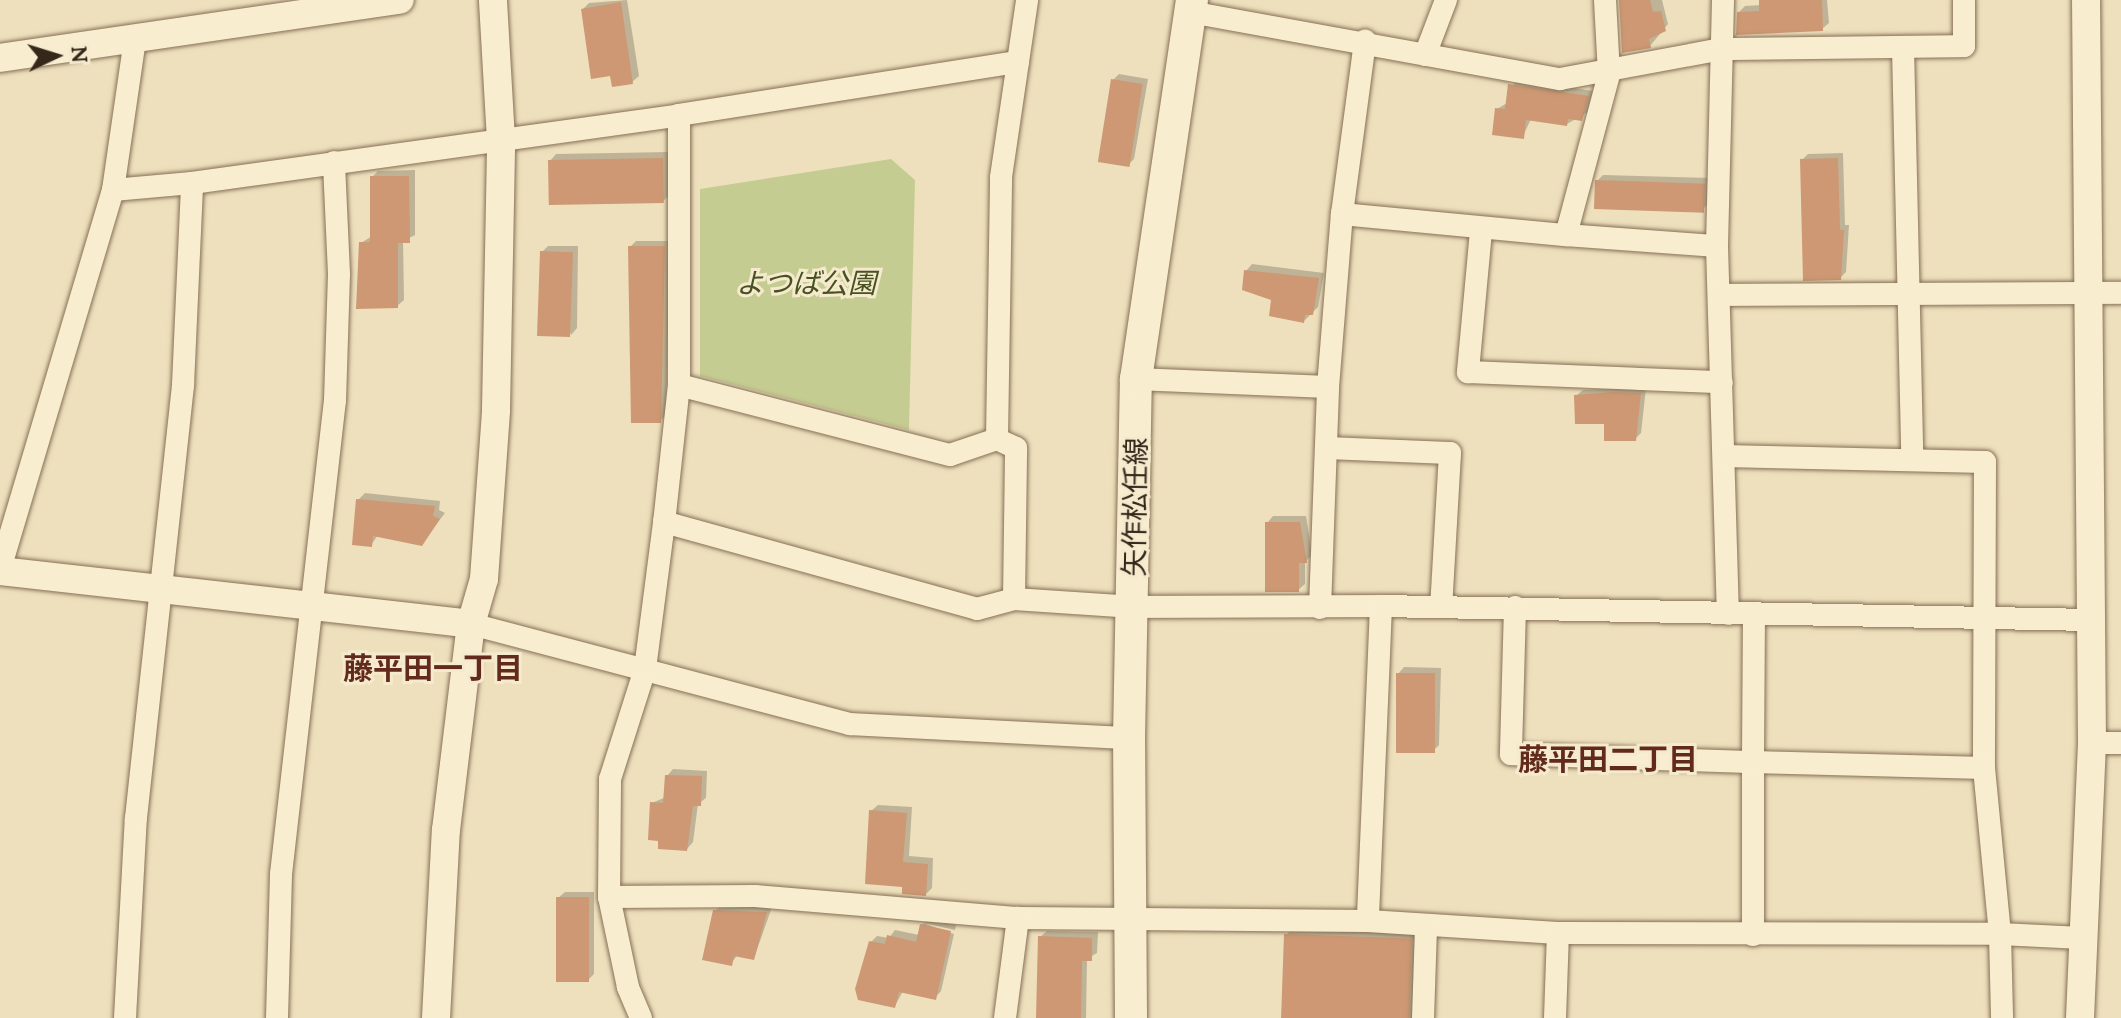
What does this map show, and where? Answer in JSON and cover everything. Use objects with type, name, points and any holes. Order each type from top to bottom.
[{"type":"main road","name":"矢作松任線","points":[[1131,1018],[1129,738],[1134,607],[1136,379],[1191,6]]},
{"type":"street","points":[[0,58],[400,0]]},
{"type":"street","points":[[436,1018],[446,830],[471,624],[484,579],[496,410],[501,140],[493,0]]},
{"type":"street","points":[[997,439],[1001,177],[1027,0]]},
{"type":"street","points":[[1425,55],[1446,0]]},
{"type":"street","points":[[1566,235],[1609,74],[1605,0]]},
{"type":"street","points":[[1723,0],[1717,246],[1728,614]]},
{"type":"street","points":[[1191,6],[1425,55],[1560,79],[1609,74],[1722,49],[1964,46],[1964,0]]},
{"type":"street","points":[[2080,1018],[2092,743],[2092,293],[2086,0]]},
{"type":"street","points":[[135,40],[113,190],[0,570],[471,624],[850,724],[1129,738]]},
{"type":"street","points":[[1320,608],[1328,387],[1342,214],[1365,41]]},
{"type":"street","points":[[1903,47],[1912,458]]},
{"type":"street","points":[[113,190],[192,183],[679,115],[1018,62]]},
{"type":"street","points":[[641,1018],[628,987],[609,897],[610,779],[645,669],[679,385],[679,115]]},
{"type":"street","points":[[277,1018],[281,874],[309,604],[335,401],[339,274],[334,162]]},
{"type":"street","points":[[125,1018],[136,818],[183,385],[192,183]]},
{"type":"street","points":[[1342,214],[1481,231],[1717,246]]},
{"type":"street","points":[[1481,231],[1468,372],[1722,382]]},
{"type":"street","points":[[1719,295],[2121,293]]},
{"type":"street","points":[[1136,379],[1328,387]]},
{"type":"street","points":[[679,385],[950,455],[997,439],[1016,448],[1014,599]]},
{"type":"street","points":[[1326,448],[1450,453],[1441,607]]},
{"type":"street","points":[[1724,456],[1985,462],[1984,768],[2000,934],[2002,1018]]},
{"type":"street","points":[[664,522],[977,609],[1014,599],[1134,607],[1515,607],[2092,620]]},
{"type":"street","points":[[1368,921],[1381,606]]},
{"type":"street","points":[[1515,607],[1511,754],[1984,768]]},
{"type":"street","points":[[1753,935],[1754,613]]},
{"type":"street","points":[[2092,743],[2121,743]]},
{"type":"street","points":[[609,897],[755,896],[1018,918],[1368,921],[1558,933],[2000,934],[2082,938]]},
{"type":"street","points":[[1005,1018],[1018,918]]},
{"type":"street","points":[[1423,1018],[1426,926]]},
{"type":"street","points":[[1555,1018],[1558,933]]},
{"type":"green space","name":"よつば公園","points":[[891,159],[915,180],[909,430],[700,376],[700,189]]},
{"type":"building","points":[[1619,0],[1650,0],[1653,12],[1661,11],[1666,31],[1649,39],[1651,48],[1622,53]]},
{"type":"building","points":[[1759,0],[1822,0],[1823,31],[1736,35],[1737,12],[1759,11]]},
{"type":"building","points":[[621,2],[633,84],[612,87],[610,76],[591,79],[581,9]]},
{"type":"building","points":[[1111,79],[1143,84],[1129,167],[1098,162]]},
{"type":"building","points":[[1508,84],[1589,96],[1582,121],[1568,119],[1567,126],[1526,120],[1524,139],[1492,135],[1495,108],[1505,109]]},
{"type":"building","points":[[663,158],[664,203],[549,205],[548,160]]},
{"type":"building","points":[[1838,158],[1840,230],[1844,230],[1841,280],[1803,281],[1800,159]]},
{"type":"building","points":[[370,176],[409,176],[410,243],[398,243],[398,308],[356,309],[359,242],[370,242]]},
{"type":"building","points":[[1595,180],[1705,184],[1704,213],[1594,209]]},
{"type":"building","points":[[628,246],[665,246],[661,423],[631,423]]},
{"type":"building","points":[[540,251],[573,252],[570,337],[537,336]]},
{"type":"building","points":[[1244,270],[1319,278],[1313,315],[1305,315],[1304,323],[1269,316],[1271,300],[1242,290]]},
{"type":"building","points":[[1641,393],[1636,441],[1604,441],[1604,424],[1575,424],[1574,395]]},
{"type":"building","points":[[356,499],[435,506],[433,516],[440,519],[422,546],[373,536],[372,547],[352,545]]},
{"type":"building","points":[[1265,522],[1300,522],[1307,563],[1299,563],[1299,592],[1265,592]]},
{"type":"building","points":[[1396,673],[1435,673],[1435,753],[1396,753]]},
{"type":"building","points":[[665,775],[702,776],[701,806],[693,806],[687,851],[658,849],[658,841],[648,840],[650,802],[663,803]]},
{"type":"building","points":[[869,810],[907,813],[903,862],[928,864],[926,896],[902,894],[902,887],[865,884]]},
{"type":"building","points":[[556,897],[589,897],[589,982],[556,982]]},
{"type":"building","points":[[713,910],[767,912],[754,960],[734,956],[732,966],[702,960]]},
{"type":"building","points":[[920,924],[951,931],[936,1000],[899,992],[895,1008],[858,1000],[855,989],[869,941],[885,944],[887,935],[916,942]]},
{"type":"building","points":[[1284,934],[1412,938],[1409,1018],[1281,1018]]},
{"type":"building","points":[[1038,936],[1092,938],[1092,961],[1082,961],[1081,1018],[1036,1018]]},
{"type":"district","name":"藤平田一丁目","points":[[433,668]]},
{"type":"district","name":"藤平田二丁目","points":[[1608,759]]}]
